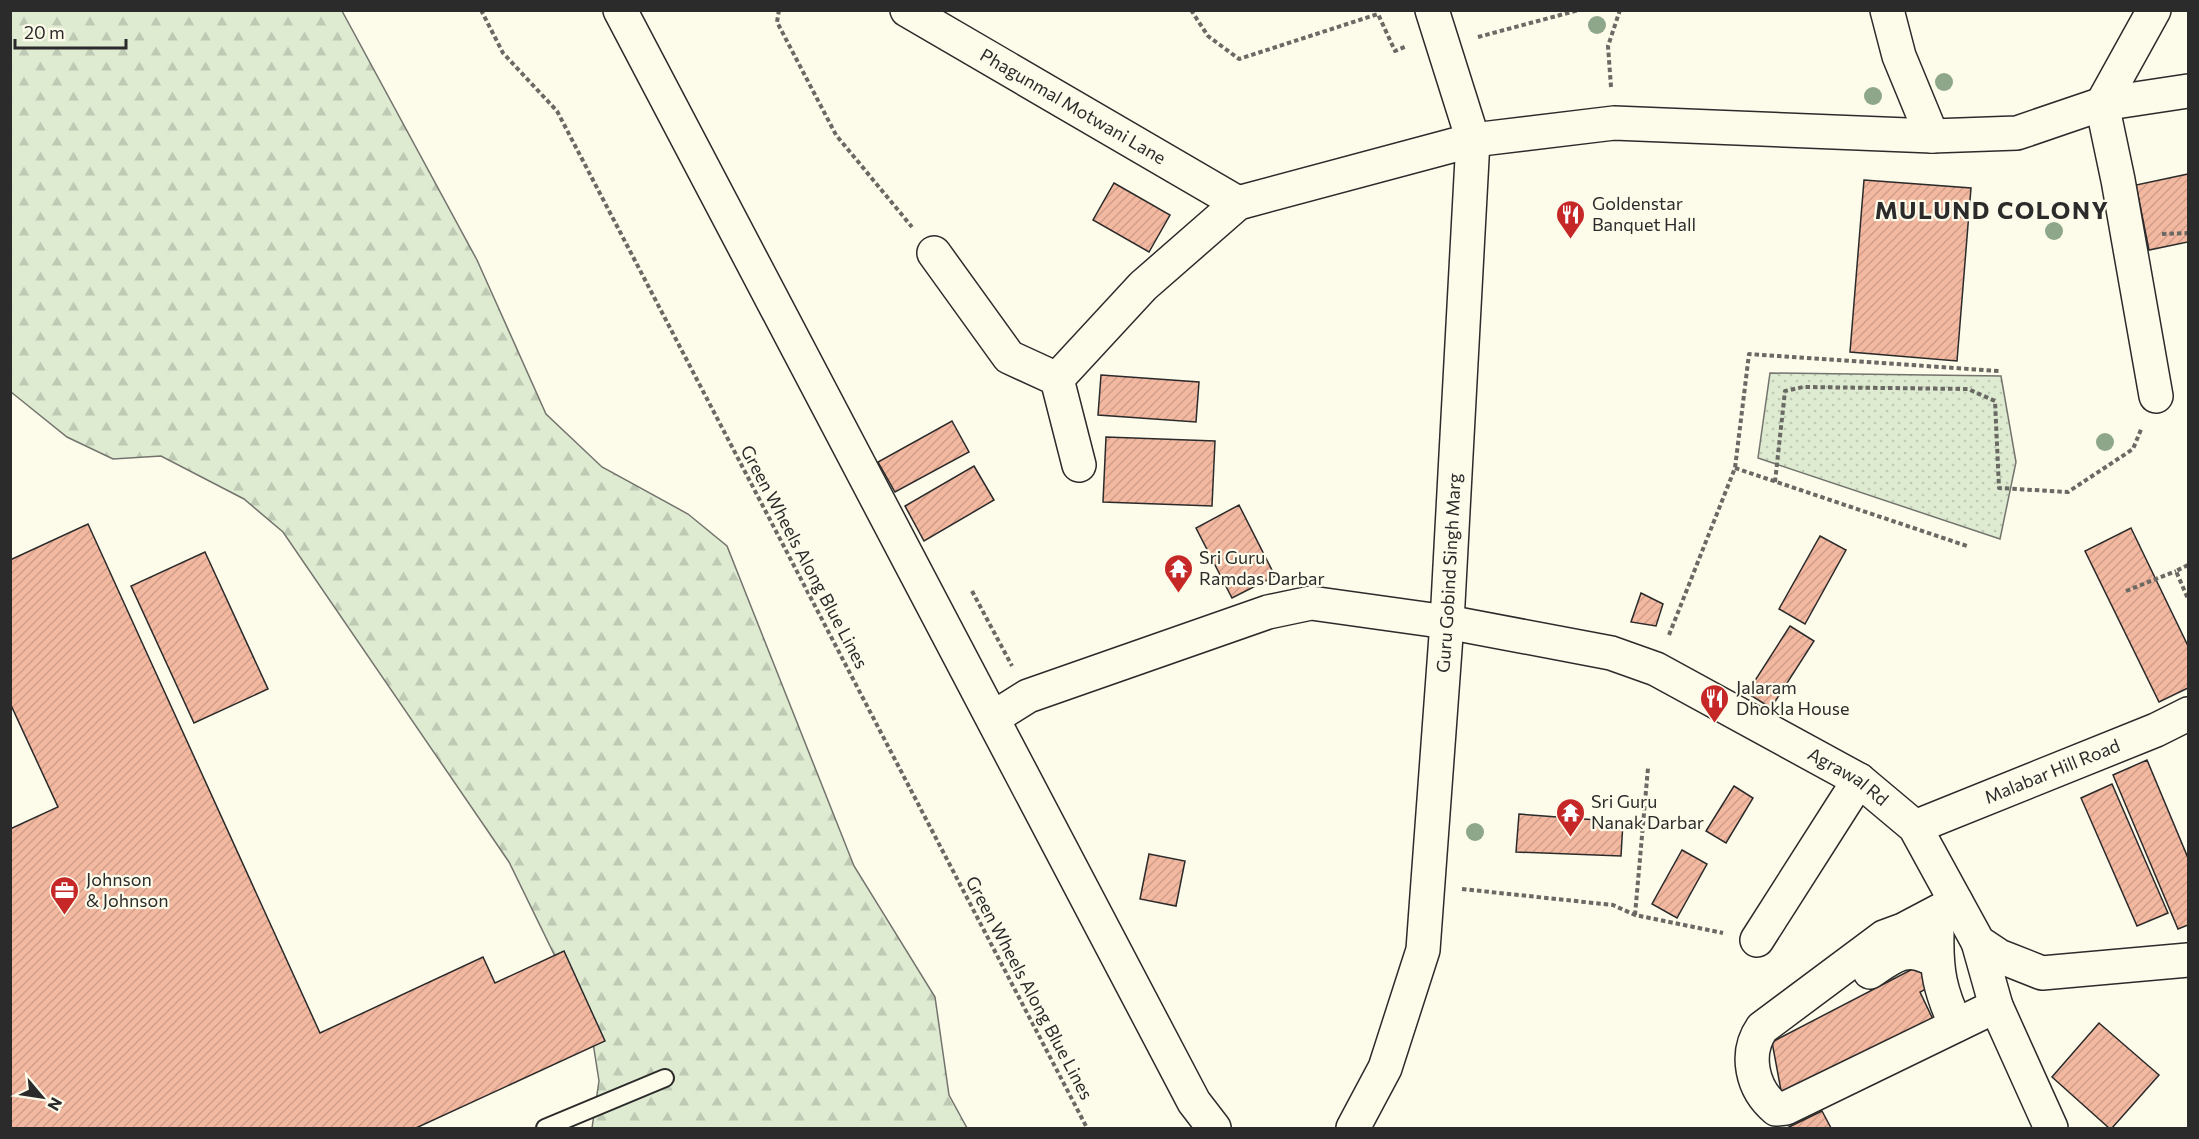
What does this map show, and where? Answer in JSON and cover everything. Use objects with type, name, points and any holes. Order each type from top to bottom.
[{"type":"street","points":[[620,10],[1194,1102],[1214,1128]]},
{"type":"street","name":"Phagunmal Motwani Lane","points":[[907,10],[1238,203]]},
{"type":"street","points":[[1887,10],[1899,56],[1932,136]]},
{"type":"street","points":[[2154,10],[2102,104],[2118,180],[2156,396]]},
{"type":"street","name":"Guru Gobind Singh Marg","points":[[1353,1128],[1384,1068],[1423,951],[1429,885],[1447,622],[1473,140],[1438,30]]},
{"type":"street","points":[[1057,379],[1143,286],[1238,203],[1473,140],[1614,123],[1932,136],[2017,133],[2102,104],[2188,91]]},
{"type":"street","points":[[934,253],[1009,357],[1057,379]]},
{"type":"street","points":[[1057,379],[1079,465]]},
{"type":"street","name":"Agrawal Rd","points":[[993,718],[1028,696],[1268,612],[1311,603],[1447,622],[1611,653],[1656,669],[1858,780],[1915,827],[1946,908],[1978,942],[1996,1006],[2051,1128]]},
{"type":"street","name":"Malabar Hill Road","points":[[1915,827],[2156,730],[2188,714]]},
{"type":"street","points":[[1757,940],[1858,780]]},
{"type":"street","points":[[1946,908],[1936,954],[1943,999],[1956,1025]]},
{"type":"street","points":[[1946,908],[1884,937],[1762,1028],[1752,1051],[1751,1066],[1766,1101],[1776,1109],[1786,1108],[1996,1006]]},
{"type":"street","points":[[1978,942],[2000,956],[2042,973],[2188,960]]},
{"type":"street","points":[[1752,1051],[1899,953],[1917,952],[1925,956],[1936,954]]},
{"type":"lane","points":[[545,1128],[665,1078]]},
{"type":"path","name":"Green Wheels Along Blue Lines","points":[[481,10],[503,52],[557,111],[1087,1128]]},
{"type":"path","points":[[779,10],[777,22],[836,135],[934,253]]},
{"type":"path","points":[[1191,10],[1208,36],[1239,59],[1378,14],[1395,51],[1438,30],[1579,10]]},
{"type":"path","points":[[1614,123],[1608,46],[1620,10]]},
{"type":"path","points":[[1656,669],[1735,468],[1749,354],[1999,371]]},
{"type":"path","points":[[1775,482],[1785,391],[1803,387],[1968,389],[1995,401],[1999,488],[2068,492],[2133,449],[2156,396]]},
{"type":"path","points":[[1735,468],[1967,546]]},
{"type":"path","points":[[2126,591],[2176,572],[2188,565]]},
{"type":"path","points":[[2176,572],[2188,599]]},
{"type":"path","points":[[972,591],[1028,696]]},
{"type":"path","points":[[1635,915],[1648,768]]},
{"type":"path","points":[[1429,885],[1613,905],[1635,915],[1757,940]]},
{"type":"green space","points":[[10,11],[342,11],[477,260],[546,414],[602,467],[688,514],[727,546],[854,866],[935,997],[949,1095],[967,1128],[592,1128],[599,1081],[591,1030],[509,862],[283,532],[244,499],[161,456],[113,459],[67,437],[11,392]]},
{"type":"green space","points":[[1770,373],[2001,376],[2016,462],[2000,539],[1758,458]]},
{"type":"building","points":[[2188,174],[2188,242],[2149,250],[2136,185]]},
{"type":"building","points":[[1864,180],[1971,188],[1957,361],[1850,352]]},
{"type":"building","points":[[1114,183],[1170,215],[1149,252],[1093,220]]},
{"type":"building","points":[[1101,375],[1199,382],[1196,422],[1098,415]]},
{"type":"building","points":[[952,421],[969,452],[895,492],[878,462]]},
{"type":"building","points":[[1106,437],[1215,441],[1212,506],[1103,502]]},
{"type":"building","points":[[974,466],[994,500],[924,541],[905,506]]},
{"type":"building","points":[[1239,505],[1275,576],[1232,598],[1196,528]]},
{"type":"building","points":[[88,524],[320,1033],[483,957],[495,983],[564,951],[605,1041],[416,1128],[10,1128],[10,829],[58,807],[10,703],[10,560]]},
{"type":"building","points":[[2131,528],[2188,646],[2188,688],[2159,702],[2085,551]]},
{"type":"building","points":[[1820,536],[1846,550],[1805,624],[1779,609]]},
{"type":"building","points":[[205,552],[268,689],[194,723],[131,586]]},
{"type":"building","points":[[1641,593],[1663,604],[1656,626],[1631,622]]},
{"type":"building","points":[[1790,626],[1814,641],[1771,708],[1747,693]]},
{"type":"building","points":[[2147,760],[2188,858],[2188,925],[2178,929],[2113,775]]},
{"type":"building","points":[[2112,784],[2168,913],[2137,926],[2081,798]]},
{"type":"building","points":[[1734,786],[1753,798],[1726,843],[1706,831]]},
{"type":"building","name":"Sri Guru Nanak Darbar","points":[[1519,814],[1623,822],[1621,856],[1516,852]]},
{"type":"building","points":[[1682,850],[1707,864],[1677,918],[1652,904]]},
{"type":"building","points":[[1149,854],[1185,861],[1176,906],[1140,899]]},
{"type":"building","points":[[1928,961],[1938,983],[1920,992],[1939,1032],[1782,1096],[1772,1042]]},
{"type":"building","points":[[2099,1023],[2159,1075],[2112,1128],[2109,1128],[2052,1077]]},
{"type":"building","points":[[1822,1111],[1831,1128],[1787,1128]]},
{"type":"place","name":"Goldenstar Banquet Hall","points":[[1571,240]]},
{"type":"place","name":"Sri Guru Ramdas Darbar","points":[[1178,594]]},
{"type":"place","name":"Jalaram Dhokla House","points":[[1715,724]]},
{"type":"place","name":"Sri Guru Nanak Darbar","points":[[1570,838]]},
{"type":"place","name":"Johnson & Johnson","points":[[65,916]]},
{"type":"district","name":"MULUND COLONY","points":[[1992,211]]}]
